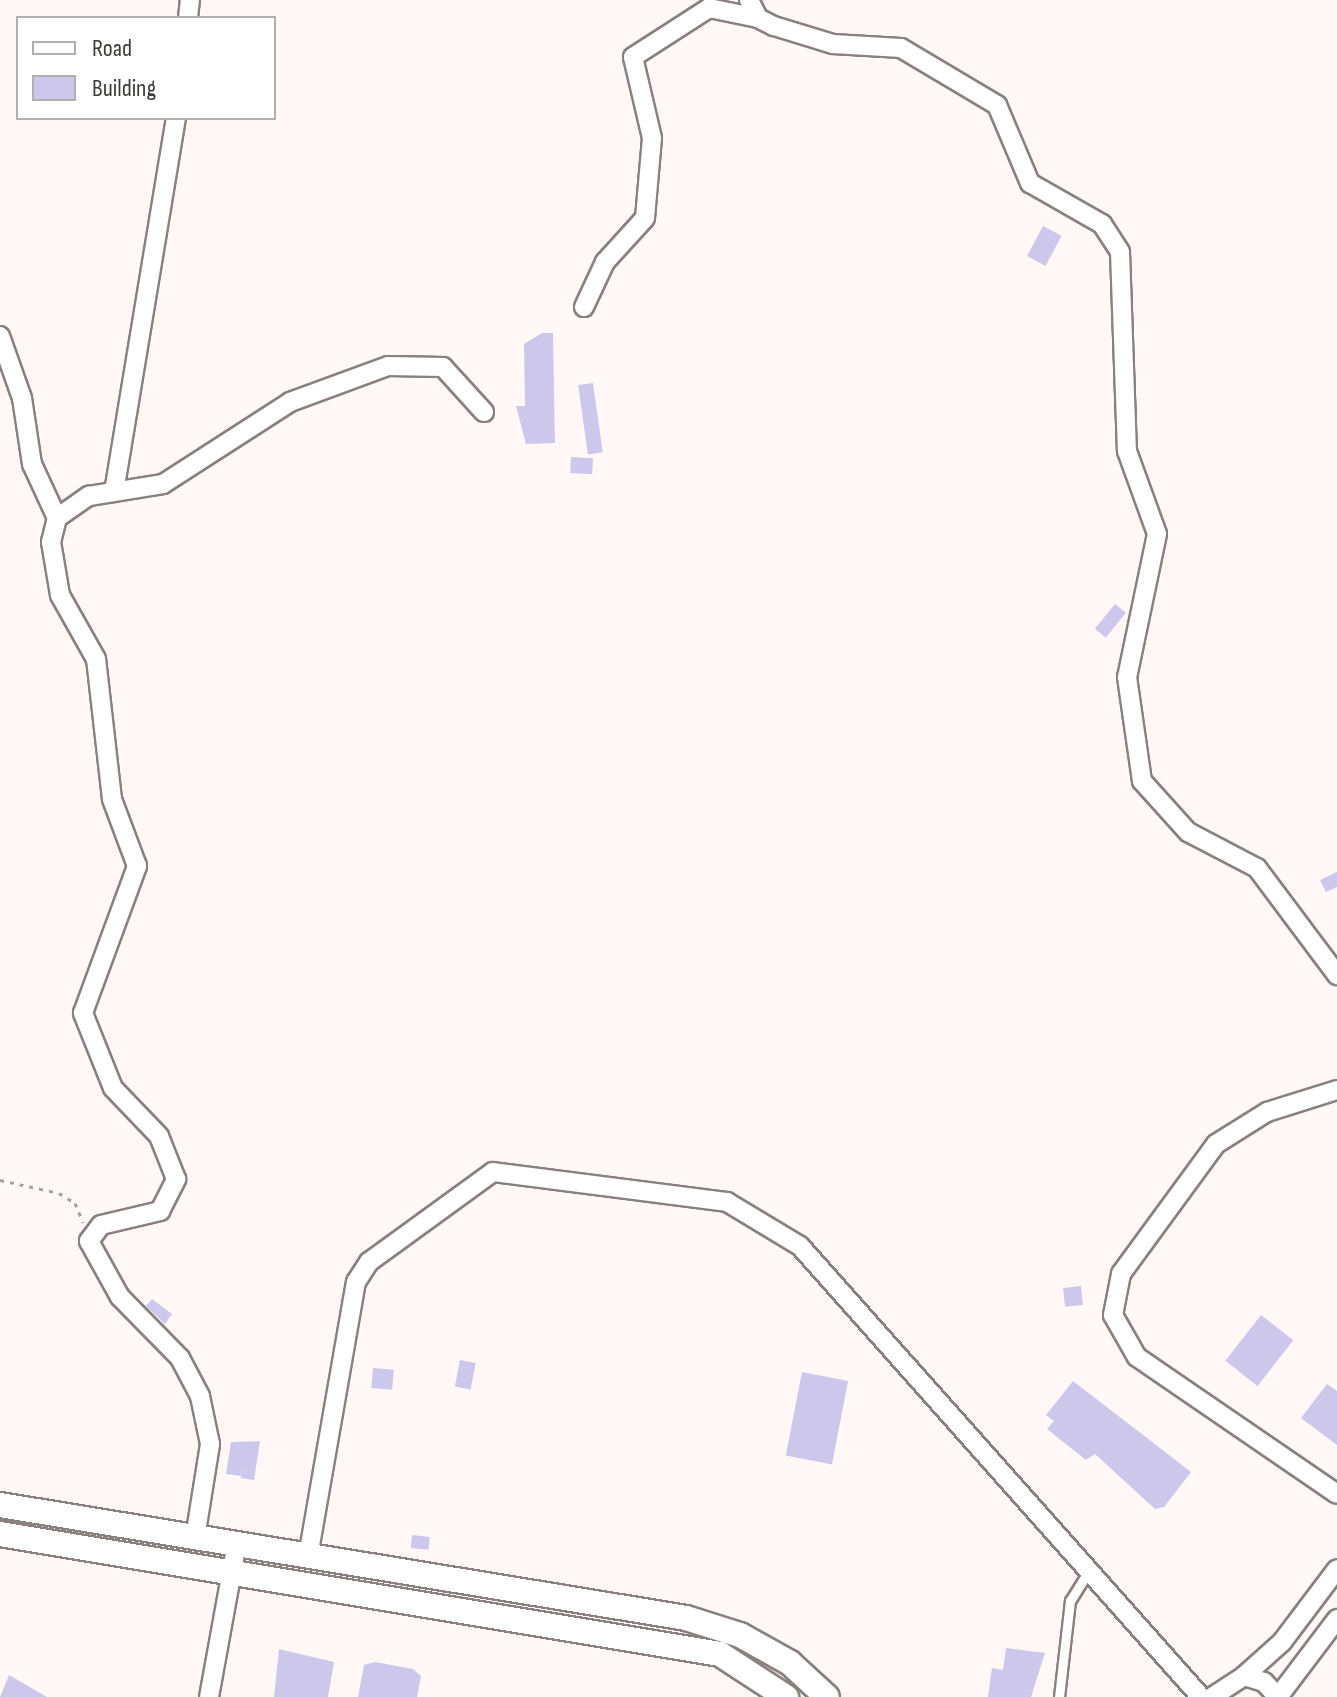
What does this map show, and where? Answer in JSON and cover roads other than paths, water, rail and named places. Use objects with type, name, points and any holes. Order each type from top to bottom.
[{"type":"street","points":[[749,0],[758,18]]},
{"type":"street","points":[[584,307],[605,262],[645,218],[652,138],[633,57],[709,8],[758,18],[833,44],[901,48],[997,105],[1030,183],[1108,233],[1120,252],[1127,451],[1157,534],[1127,677],[1142,781],[1188,832],[1257,868],[1337,975]]},
{"type":"street","points":[[114,492],[176,120]]},
{"type":"street","points":[[0,336],[22,398],[32,464],[57,518]]},
{"type":"street","points":[[195,1538],[207,1418],[180,1358],[95,1260],[93,1229],[160,1211],[176,1179],[159,1136],[113,1088],[83,1013],[137,866],[112,799],[96,659],[60,595],[51,542],[57,518],[72,504],[114,492],[163,484],[290,402],[388,366],[443,367],[484,412]]},
{"type":"street","points":[[1337,1090],[1267,1112],[1216,1144],[1121,1274],[1113,1315],[1137,1357],[1337,1494]]},
{"type":"street","points":[[309,1551],[356,1282],[369,1262],[493,1172],[727,1202],[766,1220],[800,1246],[1175,1660],[1201,1697]]},
{"type":"street","points":[[0,1505],[195,1538],[309,1551],[686,1618],[752,1642],[827,1697]]},
{"type":"street","points":[[0,1534],[232,1569],[720,1654],[786,1697]]},
{"type":"street","points":[[209,1697],[237,1543]]},
{"type":"street","points":[[1212,1697],[1282,1642],[1337,1569]]},
{"type":"street","points":[[1175,1660],[1205,1679],[1238,1678],[1264,1682],[1278,1697],[1337,1619]]},
{"type":"lane","points":[[1059,1697],[1070,1601],[1091,1569]]}]
